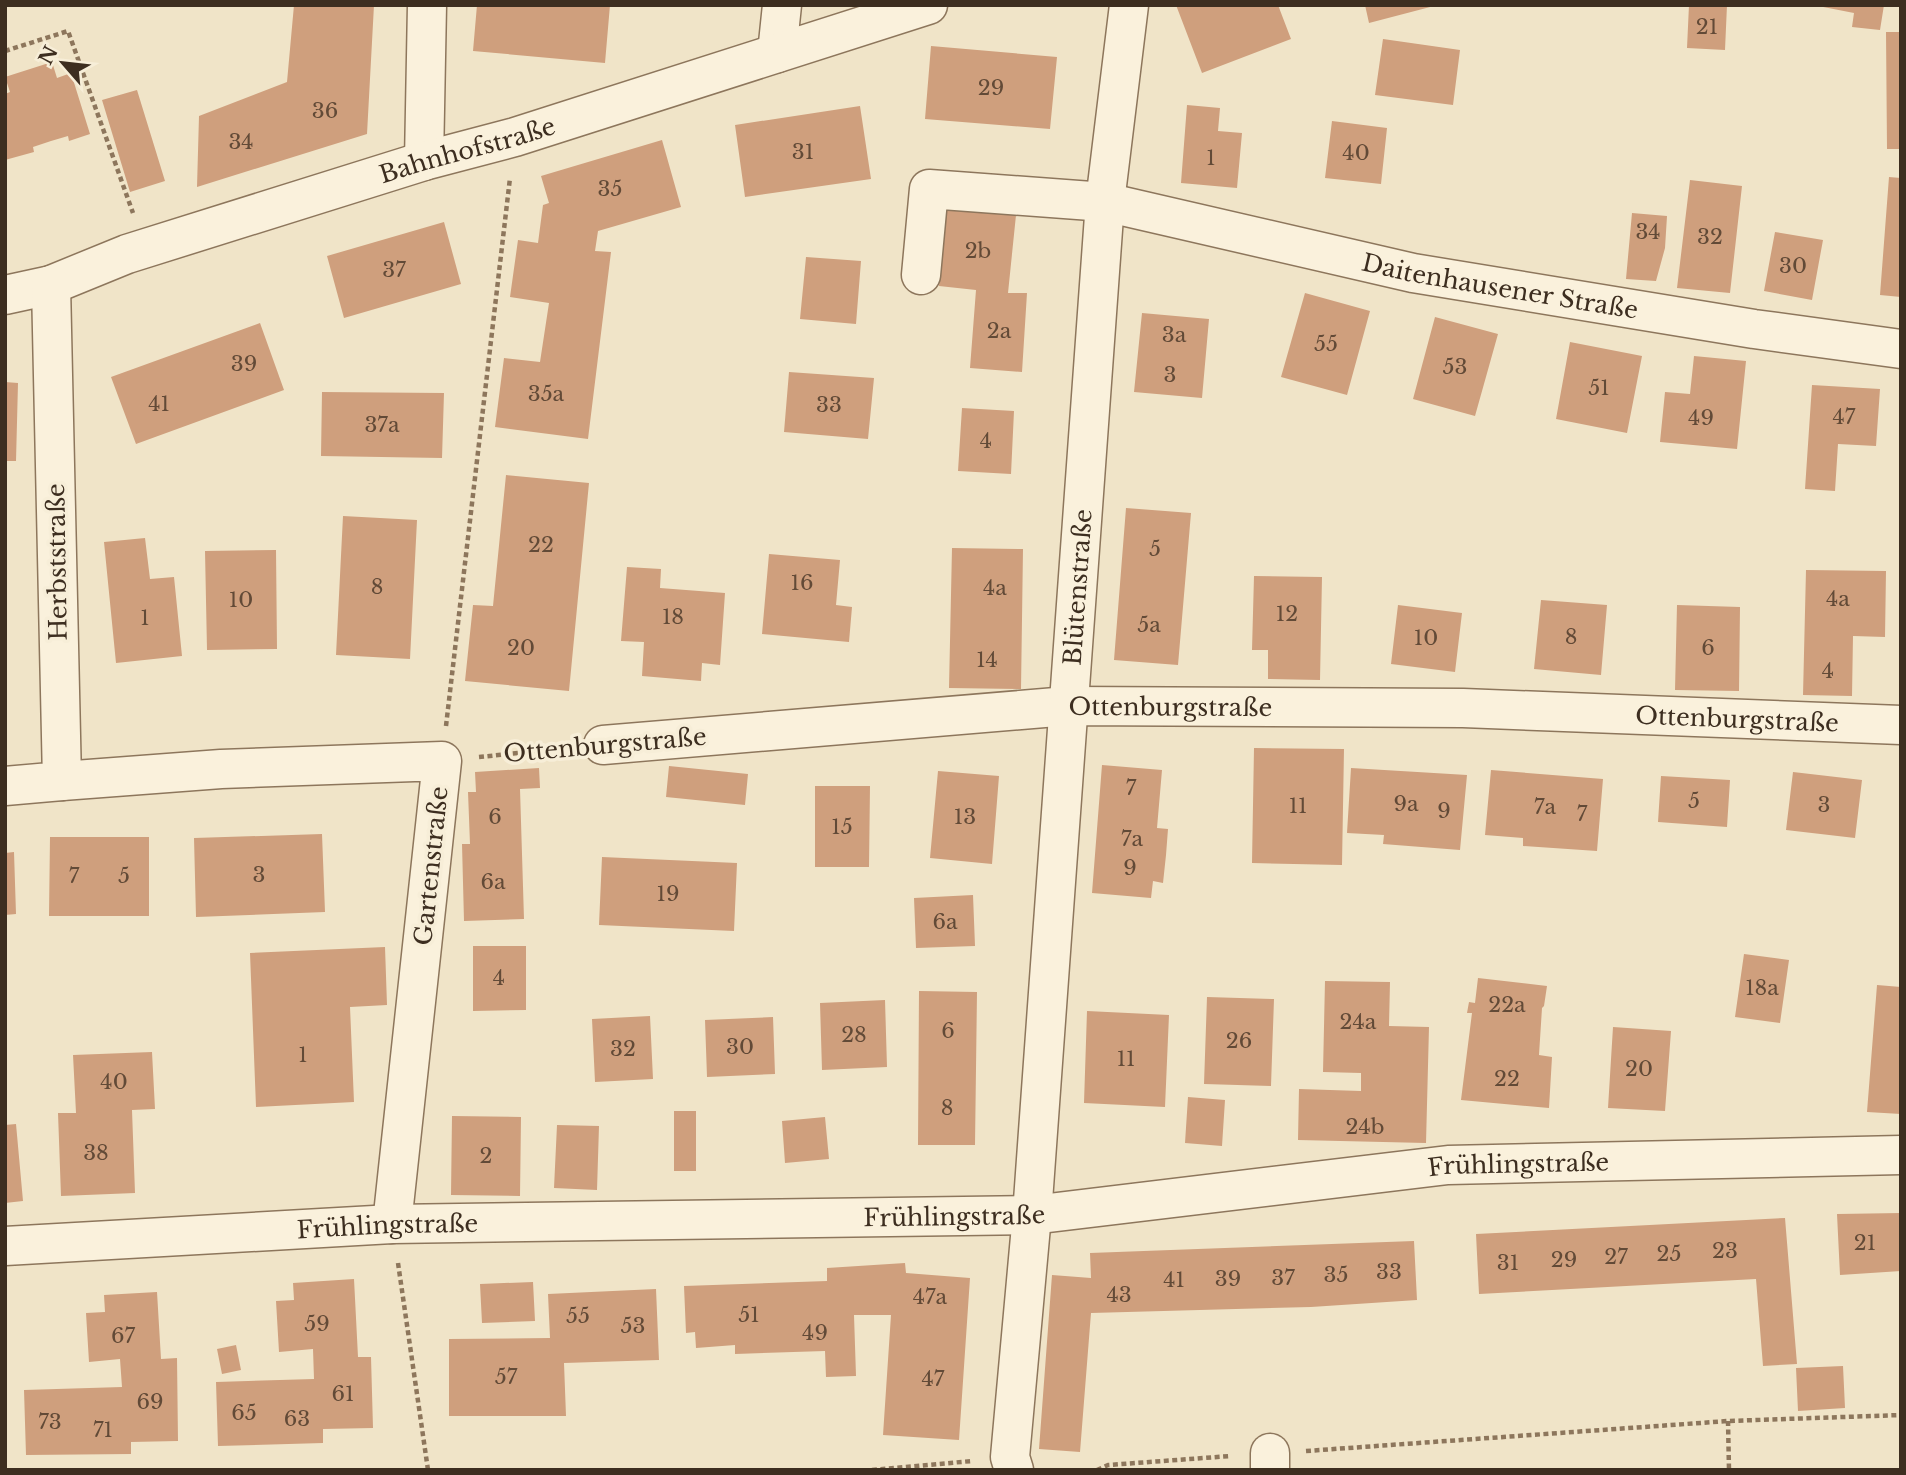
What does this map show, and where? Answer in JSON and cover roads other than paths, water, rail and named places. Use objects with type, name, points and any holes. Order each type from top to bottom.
[{"type":"street","points":[[424,161],[427,5]]},
{"type":"street","points":[[777,53],[782,5]]},
{"type":"street","name":"Bahnhofstraße","points":[[5,295],[51,285],[146,248],[424,161],[515,137],[928,5]]},
{"type":"street","name":"Blütenstraße","points":[[1012,1464],[1105,202],[1129,5]]},
{"type":"street","name":"Daitenhausener Straße","points":[[921,275],[929,189],[1105,202],[1413,273],[1754,329],[1901,349]]},
{"type":"street","name":"Herbststraße","points":[[51,285],[62,781]]},
{"type":"street","name":"Ottenburgstraße","points":[[603,745],[1068,706],[1463,708],[1901,725]]},
{"type":"street","name":"Gartenstraße","points":[[62,781],[221,769],[442,761],[392,1224]]},
{"type":"street","points":[[5,786],[62,781]]},
{"type":"street","name":"Frühlingstraße","points":[[5,1246],[392,1224],[1032,1215],[1448,1165],[1901,1155]]}]
